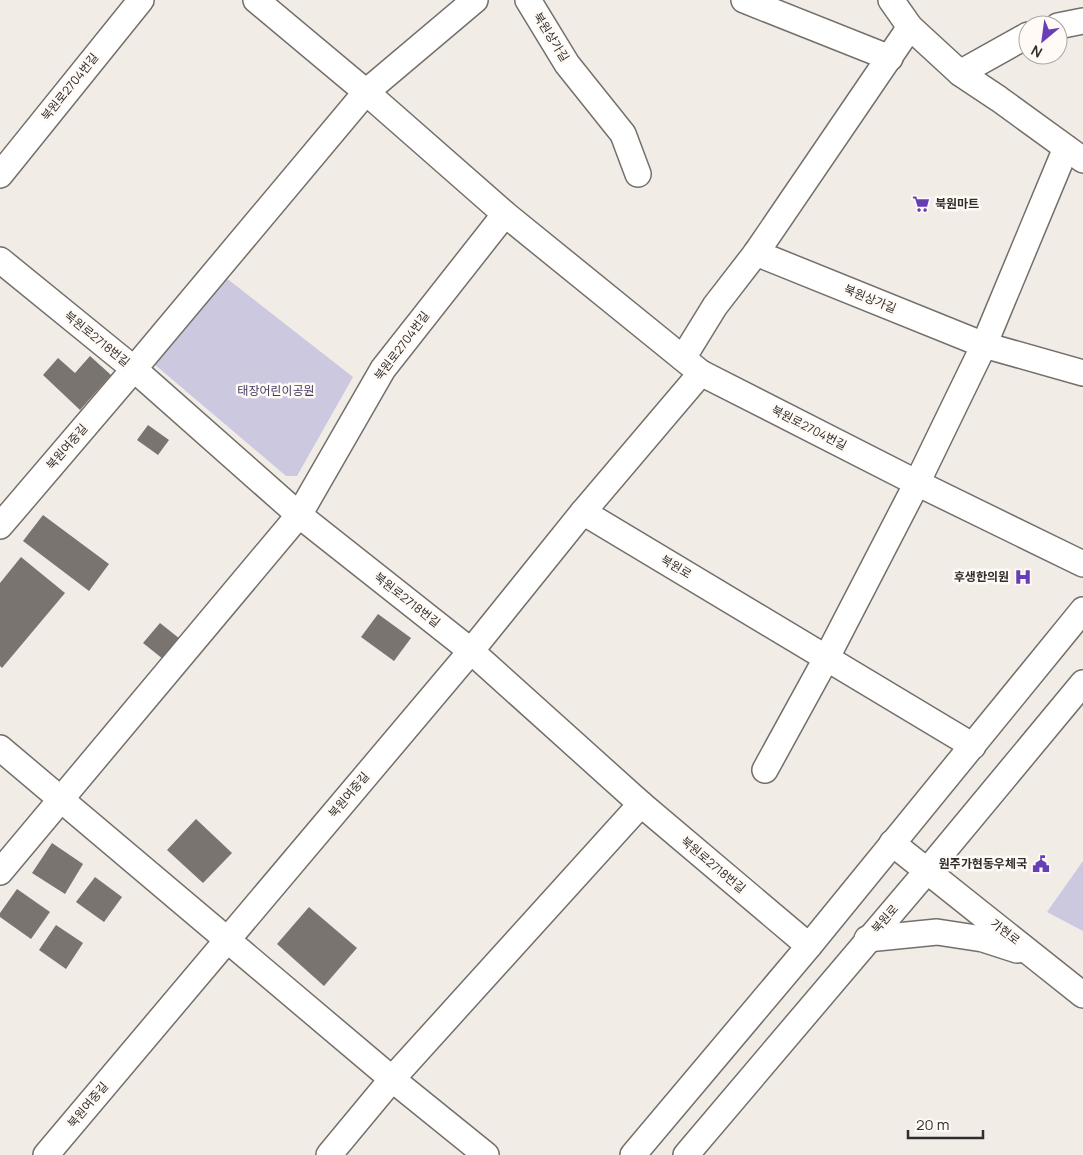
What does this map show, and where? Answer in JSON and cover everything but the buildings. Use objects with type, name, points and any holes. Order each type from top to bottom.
[{"type":"street","name":"북원로2704번길","points":[[0,175],[141,0]]},
{"type":"street","name":"북원로2704번길","points":[[256,0],[366,92],[505,214],[692,365],[917,483],[1083,564]]},
{"type":"street","name":"북원상가길","points":[[528,0],[567,64],[623,134],[638,174]]},
{"type":"street","points":[[744,0],[890,58]]},
{"type":"street","points":[[765,770],[827,657],[917,483],[1075,154],[960,73],[910,27],[891,0]]},
{"type":"street","points":[[134,369],[366,92],[462,4]]},
{"type":"street","points":[[1068,24],[1083,21]]},
{"type":"street","points":[[470,651],[583,512],[692,365],[715,306],[756,253],[910,27]]},
{"type":"street","points":[[960,73],[1018,40]]},
{"type":"street","name":"북원로2704번길","points":[[299,515],[383,369],[505,214]]},
{"type":"street","name":"북원상가길","points":[[756,253],[984,345],[1083,373]]},
{"type":"street","name":"북원로2718번길","points":[[0,260],[134,369],[299,515],[470,651],[641,804],[809,946]]},
{"type":"street","name":"북원여중길","points":[[0,526],[134,369]]},
{"type":"street","name":"북원로","points":[[583,512],[973,746]]},
{"type":"street","points":[[0,872],[60,798],[299,515]]},
{"type":"street","points":[[633,1155],[809,946],[1083,610]]},
{"type":"street","name":"북원여중길","points":[[46,1155],[470,651]]},
{"type":"street","name":"북원로","points":[[686,1155],[867,939],[927,871],[1083,683]]},
{"type":"street","points":[[0,748],[392,1079],[486,1155]]},
{"type":"street","points":[[329,1155],[392,1079],[641,804]]},
{"type":"street","name":"가현로","points":[[892,843],[1083,995]]},
{"type":"street","points":[[867,939],[937,932],[983,939],[1036,957]]},
{"type":"green space","name":"태장어린이공원","points":[[225,277],[353,377],[297,476],[286,476],[154,364]]},
{"type":"green space","points":[[1083,861],[1083,931],[1047,912]]},
{"type":"place","name":"북원마트","points":[[921,204]]},
{"type":"place","name":"후생한의원","points":[[1023,577]]},
{"type":"place","name":"원주가현동우체국","points":[[1041,864]]}]
